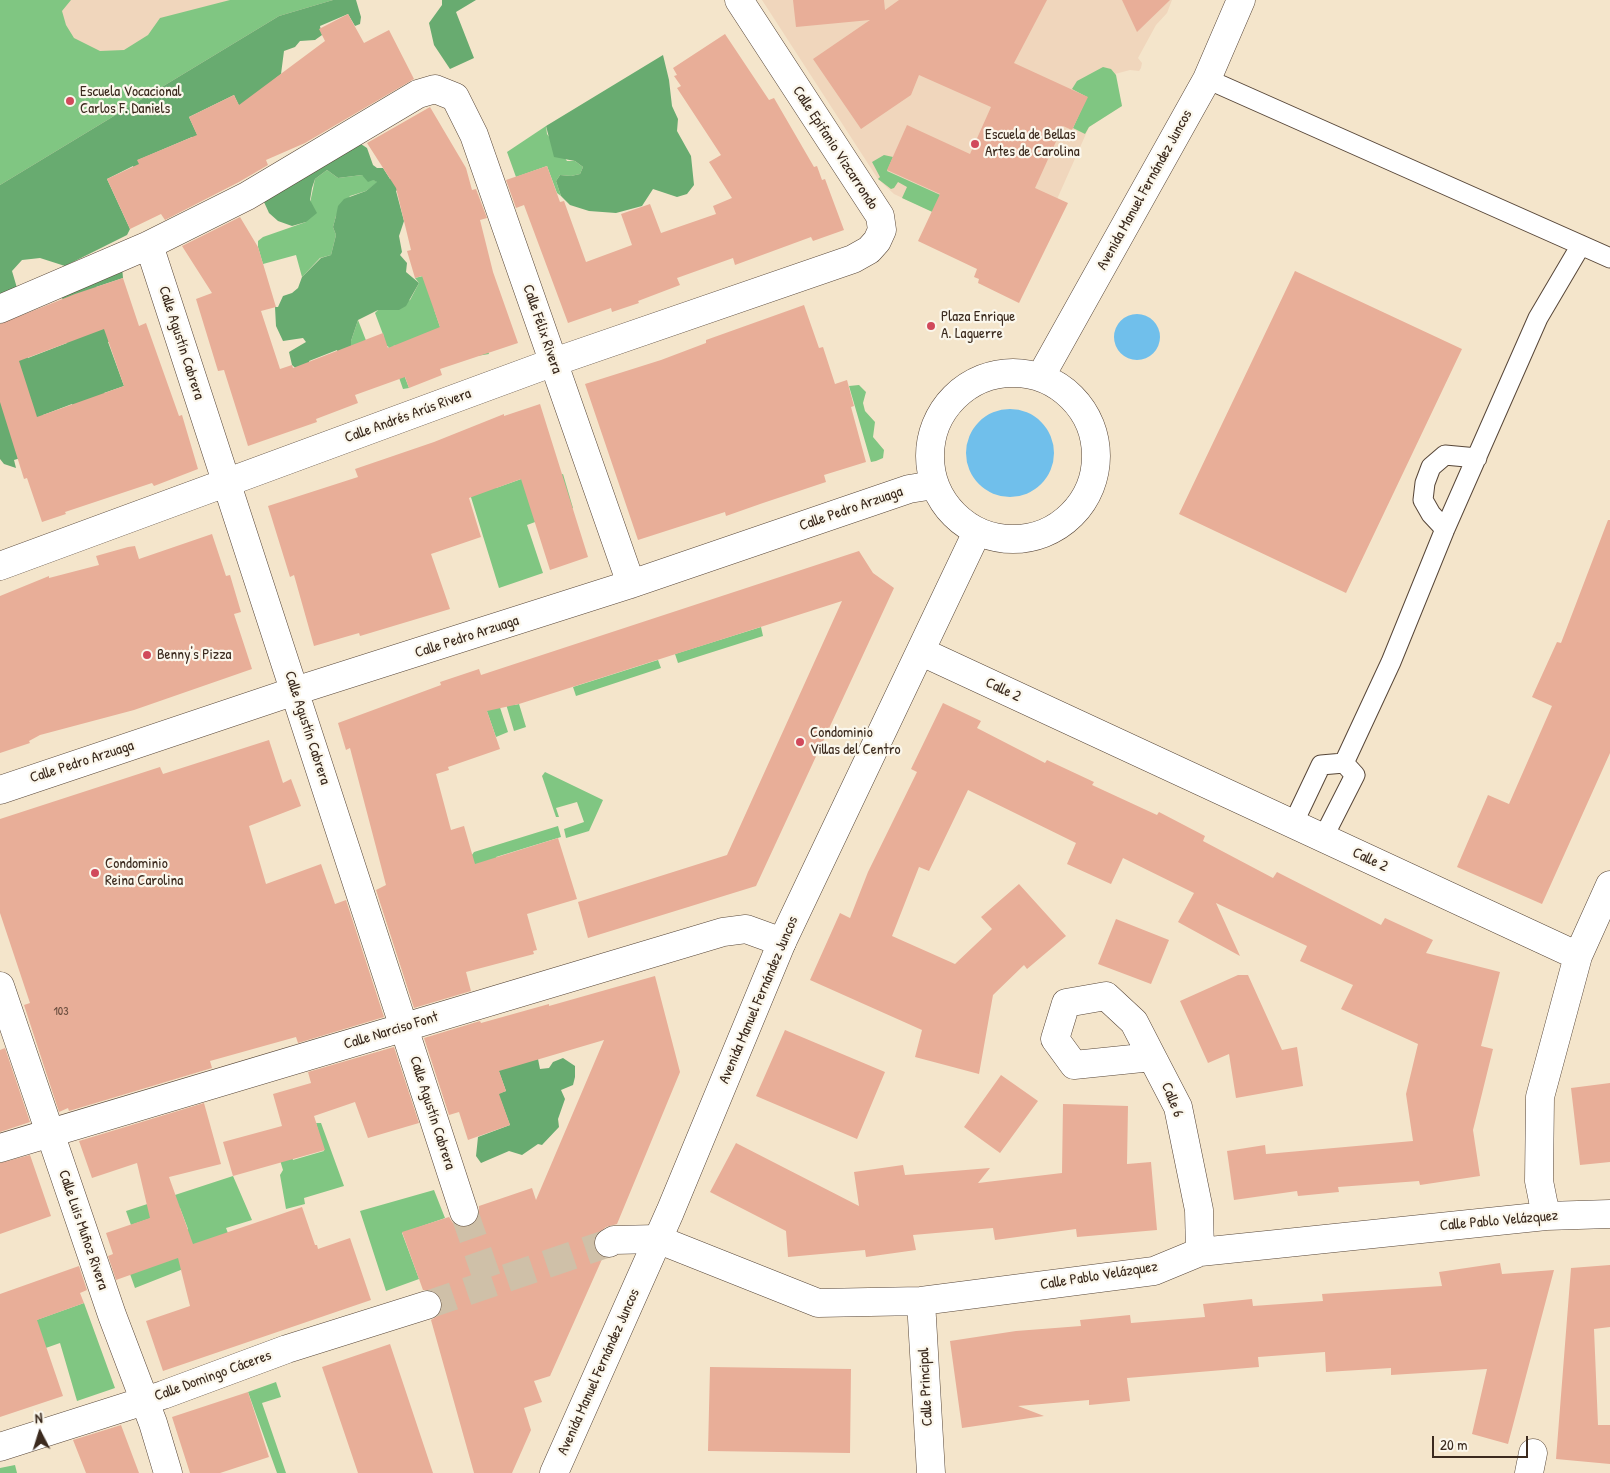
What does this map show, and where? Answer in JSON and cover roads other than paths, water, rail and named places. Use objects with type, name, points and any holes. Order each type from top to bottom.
[{"type":"street","name":"Calle Epifanio Vizcarrondo","points":[[739,0],[880,216],[882,230],[878,241],[869,250],[853,258],[817,270]]},
{"type":"street","name":"Avenida Manuel Fernández Juncos","points":[[1041,376],[1207,79],[1241,0]]},
{"type":"street","name":"Calle Félix Rivera","points":[[149,245],[246,196],[418,94],[435,89],[455,97],[474,135],[631,584]]},
{"type":"street","points":[[0,309],[149,245]]},
{"type":"street","name":"Calle Agustín Cabrera","points":[[149,245],[296,691],[464,1212]]},
{"type":"street","name":"Calle Andrés Arús Rivera","points":[[0,566],[554,362],[817,270]]},
{"type":"street","points":[[1017,372],[1041,376],[1076,400],[1093,428],[1098,460],[1089,492],[1070,518],[1041,536],[1009,541],[976,532],[950,513],[934,485],[928,452],[936,421],[956,394],[984,377],[1017,372]]},
{"type":"street","name":"Calle Pedro Arzuaga","points":[[0,790],[296,691],[631,584],[909,490],[934,485]]},
{"type":"street","name":"Avenida Manuel Fernández Juncos","points":[[554,1473],[657,1239],[782,942],[922,652],[976,532]]},
{"type":"street","name":"Calle 2","points":[[922,652],[1578,956]]},
{"type":"street","points":[[1546,1216],[1538,1181],[1540,1097],[1578,956],[1610,885]]},
{"type":"street","name":"Calle Narciso Font","points":[[0,1148],[723,932],[746,929],[782,942]]},
{"type":"street","name":"Calle Luis Muñoz Rivera","points":[[0,986],[168,1473]]},
{"type":"street","name":"Calle 6","points":[[1152,1057],[1074,1065],[1055,1039],[1066,1003],[1106,996],[1134,1022],[1178,1107],[1199,1210],[1200,1252]]},
{"type":"street","name":"Calle Pablo Velázquez","points":[[657,1239],[818,1303],[922,1301],[1154,1271],[1200,1252],[1546,1216],[1610,1214]]},
{"type":"street","points":[[609,1243],[614,1240],[657,1239]]},
{"type":"street","name":"Calle Principal","points":[[922,1301],[932,1472]]},
{"type":"street","name":"Calle Domingo Cáceres","points":[[0,1447],[144,1400],[287,1349],[427,1305]]},
{"type":"lane","points":[[1207,79],[1610,258]]},
{"type":"lane","points":[[1344,763],[1391,662],[1446,529],[1538,318],[1581,245]]},
{"type":"lane","points":[[1446,529],[1431,514],[1423,500],[1425,483],[1431,467],[1445,455],[1477,458]]},
{"type":"lane","points":[[1293,824],[1321,765],[1344,763],[1355,774],[1323,838]]},
{"type":"water","points":[[1137,314],[1150,318],[1156,324],[1160,337],[1156,350],[1150,356],[1137,360],[1124,356],[1118,350],[1114,337],[1118,324],[1124,318]]},
{"type":"water","points":[[1010,409],[1027,412],[1041,422],[1051,436],[1054,453],[1051,470],[1041,484],[1027,494],[1010,497],[993,494],[979,484],[969,470],[966,453],[969,436],[979,422],[993,412]]},
{"type":"tunnel","points":[[464,1212],[489,1284]]},
{"type":"tunnel","points":[[427,1305],[609,1243]]},
{"type":"place","name":"Escuela Vocacional Carlos F. Daniels","points":[[70,101]]},
{"type":"place","name":"Escuela de Bellas Artes de Carolina","points":[[975,144]]},
{"type":"place","name":"Plaza Enrique A. Laguerre","points":[[931,326]]},
{"type":"place","name":"Benny's Pizza","points":[[147,655]]},
{"type":"place","name":"Condominio Villas del Centro","points":[[800,742]]},
{"type":"place","name":"Condominio Reina Carolina","points":[[95,873]]}]
